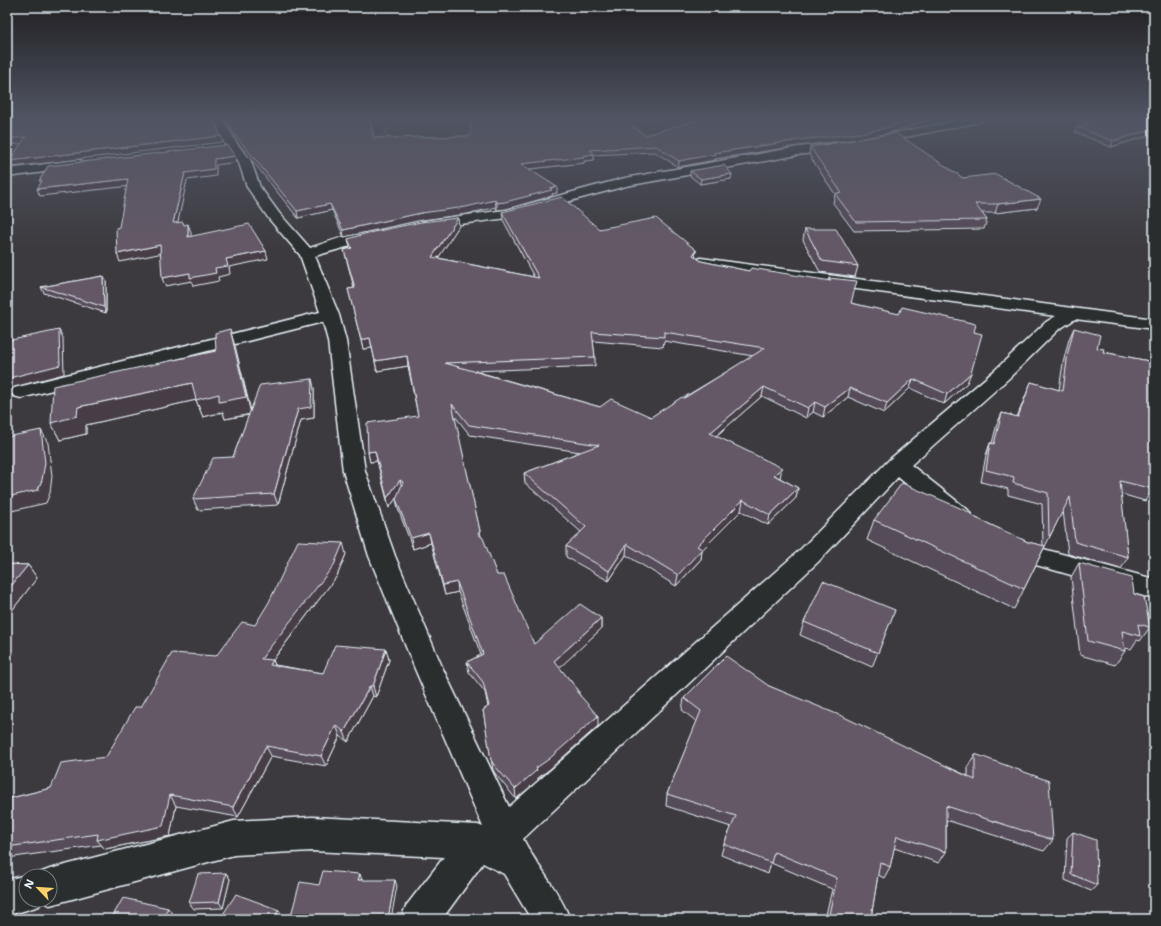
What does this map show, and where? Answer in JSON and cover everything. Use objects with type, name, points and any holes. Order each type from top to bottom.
[{"type":"street","points":[[7,173],[91,162]]},
{"type":"street","points":[[245,162],[254,187],[274,216],[308,254],[330,315],[337,341],[354,471],[382,556],[429,669],[499,846],[552,919]]},
{"type":"street","points":[[414,226],[507,214],[625,182],[735,162]]},
{"type":"street","points":[[308,254],[362,237],[392,231]]},
{"type":"street","points":[[701,263],[1154,324]]},
{"type":"street","points":[[420,919],[810,555],[897,465],[1001,375],[1052,326],[1072,313]]},
{"type":"street","points":[[21,392],[330,315]]},
{"type":"street","points":[[897,465],[983,533],[1028,554],[1154,589]]},
{"type":"street","points":[[58,886],[234,838],[312,834],[499,846]]},
{"type":"street","points":[[7,898],[18,896]]},
{"type":"building","points":[[80,162],[214,162],[214,169],[185,173],[173,223],[183,222],[184,225],[188,224],[188,237],[249,224],[266,251],[226,259],[228,266],[215,268],[216,273],[190,278],[190,273],[162,278],[160,245],[117,254],[116,228],[119,227],[128,179],[37,189],[42,181],[39,181],[48,166]]},
{"type":"building","points":[[257,162],[537,162],[521,164],[557,187],[550,188],[552,190],[505,202],[497,203],[495,200],[466,207],[421,213],[343,230],[330,204],[297,211]]},
{"type":"building","points":[[820,162],[939,162],[963,178],[996,174],[1041,199],[998,204],[975,204],[987,220],[856,222],[835,194],[841,192]]},
{"type":"building","points":[[724,165],[732,174],[701,179],[690,171]]},
{"type":"building","points":[[562,197],[599,229],[656,218],[696,250],[693,255],[701,261],[749,271],[751,268],[831,281],[829,278],[857,281],[851,303],[899,314],[902,307],[976,324],[974,332],[982,334],[971,373],[947,394],[913,379],[887,403],[850,388],[825,407],[815,402],[808,408],[764,387],[710,433],[782,468],[774,475],[798,488],[770,515],[743,500],[697,546],[702,549],[678,575],[627,544],[609,571],[566,546],[586,527],[524,473],[599,445],[469,425],[452,404],[480,531],[478,534],[483,538],[497,575],[504,575],[534,644],[580,604],[601,618],[554,661],[579,691],[577,692],[598,716],[549,759],[536,768],[537,770],[515,789],[491,760],[483,710],[489,706],[483,682],[467,662],[483,654],[457,582],[443,585],[429,533],[411,538],[396,499],[403,482],[400,480],[387,498],[375,451],[368,452],[367,423],[418,416],[407,356],[375,361],[370,338],[361,340],[348,289],[355,288],[344,250],[352,248],[348,239],[364,234],[421,222],[458,218],[432,257],[539,278],[502,212]],"holes":[[[592,332],[664,337],[664,332],[765,348],[651,417],[611,399],[600,407],[445,363],[595,357]]]},
{"type":"building","points":[[805,229],[836,229],[858,266],[822,261]]},
{"type":"building","points":[[103,276],[104,307],[41,287]]},
{"type":"building","points":[[1074,328],[1100,335],[1097,348],[1104,349],[1103,352],[1154,362],[1154,467],[1150,466],[1153,489],[1120,481],[1128,557],[1075,542],[1070,497],[1049,536],[1048,493],[1013,483],[1014,477],[986,470],[990,443],[994,444],[1002,413],[1018,417],[1031,382],[1063,391],[1068,352]]},
{"type":"building","points":[[230,329],[246,397],[219,402],[219,394],[196,400],[192,383],[78,407],[77,416],[51,423],[53,386],[216,351],[215,333]]},
{"type":"building","points":[[59,330],[60,365],[9,378],[7,380],[7,341]]},
{"type":"building","points":[[312,379],[311,407],[298,409],[274,494],[193,499],[213,458],[233,457],[260,385]]},
{"type":"building","points":[[41,430],[45,463],[42,480],[38,490],[7,497],[7,437]]},
{"type":"building","points":[[902,483],[967,511],[976,518],[1028,542],[1045,546],[1024,589],[874,520]]},
{"type":"building","points":[[298,541],[343,543],[334,565],[261,659],[273,660],[270,665],[323,673],[335,645],[386,649],[373,686],[370,686],[344,732],[336,725],[321,756],[266,746],[233,807],[170,795],[163,826],[97,840],[98,834],[7,847],[7,799],[51,788],[61,763],[106,757],[135,707],[141,707],[172,653],[216,656],[242,622],[255,625],[269,602]]},
{"type":"building","points":[[1079,563],[1132,578],[1134,594],[1144,597],[1150,627],[1138,624],[1140,636],[1122,631],[1125,651],[1088,641]]},
{"type":"building","points":[[7,564],[28,565],[7,591]]},
{"type":"building","points":[[823,581],[895,610],[878,653],[804,622]]},
{"type":"building","points":[[726,656],[769,686],[844,717],[975,780],[975,754],[1049,781],[1053,840],[946,806],[946,852],[897,836],[890,867],[880,862],[872,919],[828,919],[837,878],[774,852],[771,863],[724,844],[736,816],[667,794],[701,711],[684,698]]},
{"type":"building","points":[[1073,832],[1096,840],[1097,885],[1071,874]]},
{"type":"building","points":[[323,871],[360,874],[358,880],[395,880],[388,919],[290,919],[300,882],[319,885]]},
{"type":"building","points":[[226,873],[219,902],[189,903],[198,874]]},
{"type":"building","points":[[236,894],[279,910],[273,919],[220,919]]},
{"type":"building","points":[[123,898],[168,908],[162,919],[111,919]]}]
